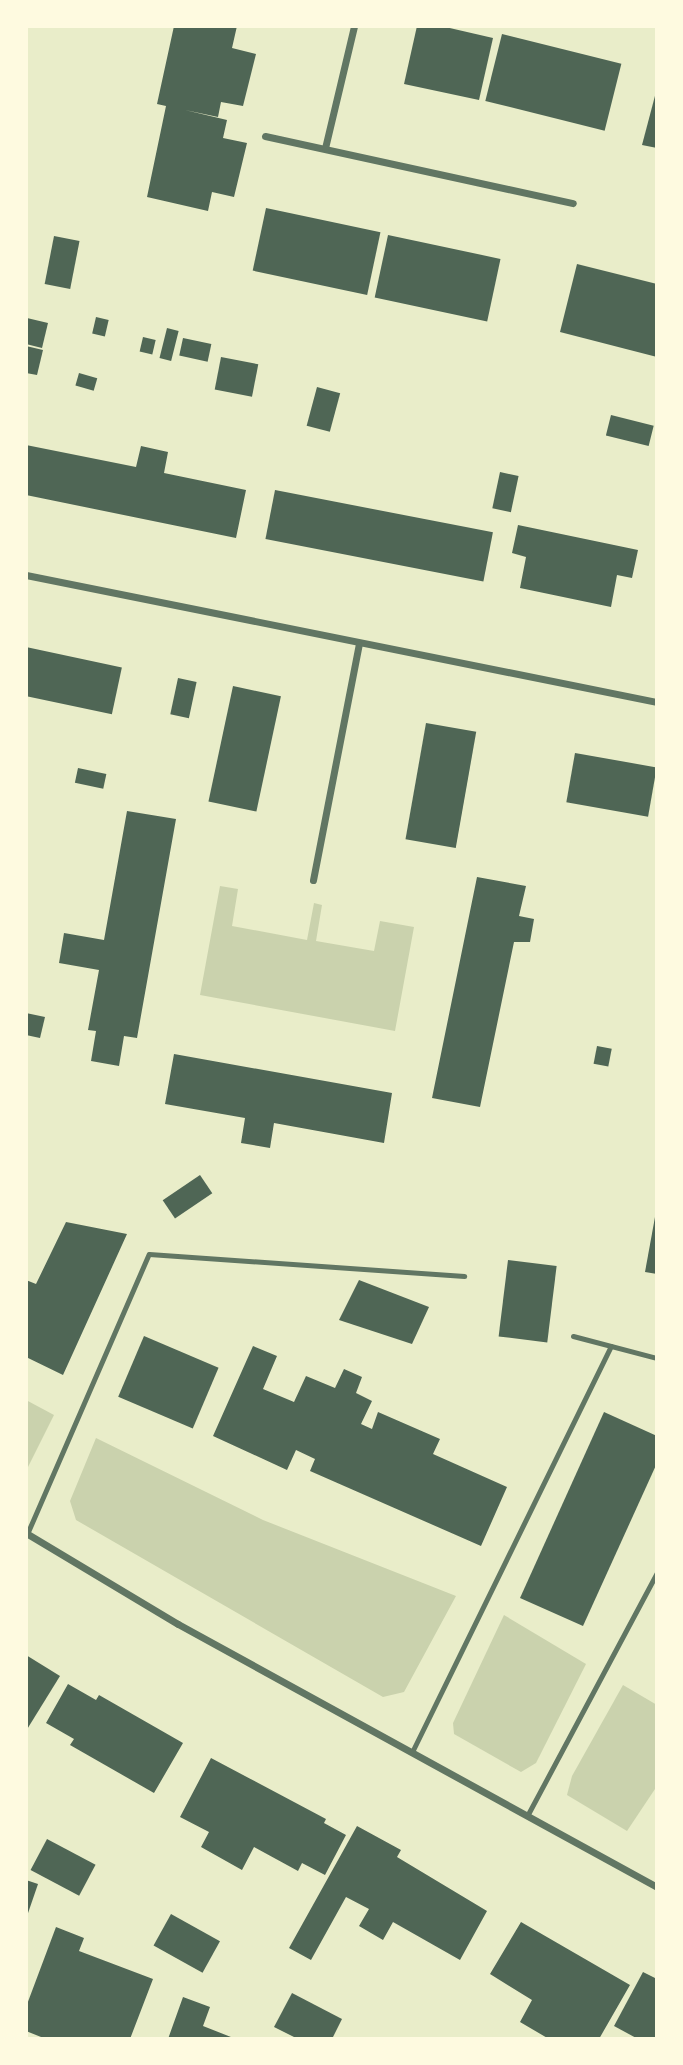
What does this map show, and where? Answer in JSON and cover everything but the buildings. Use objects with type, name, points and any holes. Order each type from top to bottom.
[{"type":"street","points":[[325,148],[354,26]]},
{"type":"street","points":[[265,136],[573,204]]},
{"type":"street","points":[[26,575],[657,702]]},
{"type":"street","points":[[313,880],[359,644]]},
{"type":"street","points":[[27,1533],[177,1624],[657,1888]]},
{"type":"lane","points":[[27,1533],[149,1254],[464,1276]]},
{"type":"lane","points":[[573,1336],[657,1358]]},
{"type":"lane","points":[[412,1752],[611,1346]]},
{"type":"lane","points":[[527,1816],[657,1573]]},
{"type":"green space","points":[[220,886],[238,889],[232,926],[307,940],[314,903],[322,905],[316,941],[374,951],[380,921],[414,927],[395,1031],[200,995]]},
{"type":"green space","points":[[26,1400],[54,1415],[26,1471]]},
{"type":"green space","points":[[96,1438],[263,1520],[456,1596],[404,1692],[383,1697],[76,1520],[70,1501]]},
{"type":"green space","points":[[504,1615],[586,1664],[536,1763],[521,1772],[454,1734],[453,1723]]},
{"type":"green space","points":[[623,1685],[657,1705],[657,1786],[627,1831],[567,1795],[572,1776]]}]
